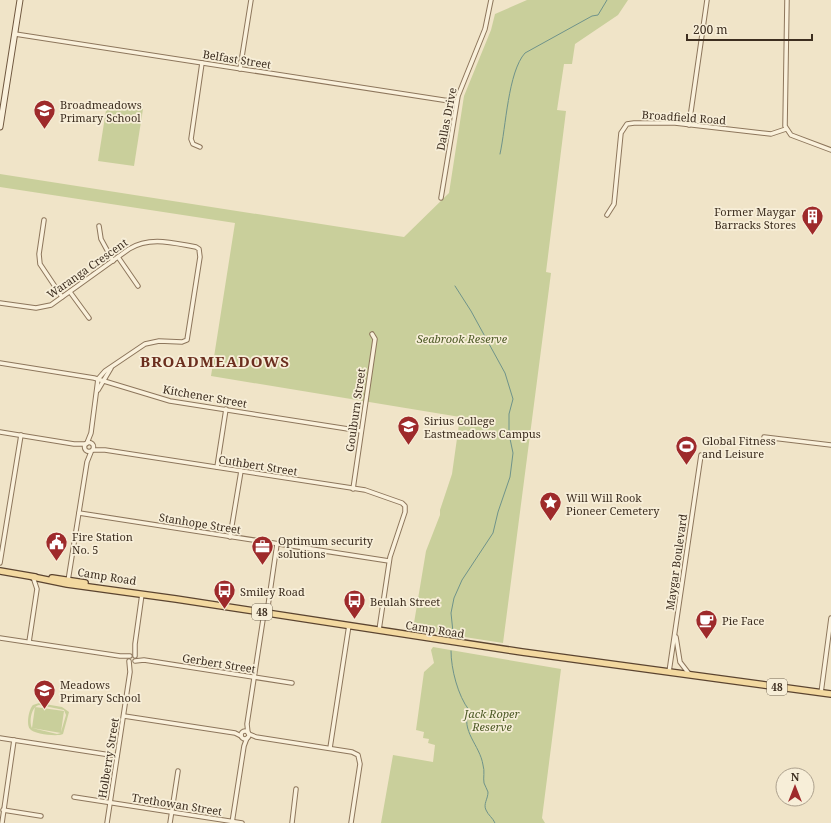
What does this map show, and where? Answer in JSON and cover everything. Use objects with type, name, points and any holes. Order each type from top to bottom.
[{"type":"main road","name":"Camp Road","points":[[3,572],[348,626],[420,634],[669,672],[831,694]]},
{"type":"main road","name":"Camp Road","points":[[33,577],[44,580],[68,582]]},
{"type":"street","points":[[0,127],[3,91],[15,34],[20,0]]},
{"type":"street","points":[[240,69],[250,0]]},
{"type":"street","name":"Dallas Drive","points":[[441,198],[459,90],[485,29],[491,0]]},
{"type":"street","points":[[689,125],[707,0]]},
{"type":"street","points":[[787,0],[786,129],[791,135],[831,150]]},
{"type":"street","name":"Belfast Street","points":[[15,34],[456,102]]},
{"type":"street","points":[[200,148],[193,144],[191,139],[202,63]]},
{"type":"street","name":"Broadfield Road","points":[[607,215],[614,204],[621,133],[624,127],[634,123],[689,125],[771,134],[786,129]]},
{"type":"street","points":[[44,220],[39,254],[40,264],[62,297]]},
{"type":"street","points":[[99,226],[101,239],[113,261]]},
{"type":"street","name":"Waranga Crescent","points":[[0,303],[40,308],[51,305],[138,244],[154,241],[196,247],[201,254],[187,340],[182,342],[163,340],[149,342],[136,349],[105,371],[98,380]]},
{"type":"street","points":[[118,257],[138,286]]},
{"type":"street","points":[[70,292],[89,318]]},
{"type":"street","name":"Goulburn Street","points":[[352,489],[375,339],[372,334]]},
{"type":"street","name":"Kitchener Street","points":[[0,363],[104,381],[170,401],[362,431]]},
{"type":"street","name":"Waranga Crescent","points":[[98,390],[111,367]]},
{"type":"street","points":[[68,582],[98,390],[98,380]]},
{"type":"street","points":[[218,467],[226,409]]},
{"type":"street","name":"Cuthbert Street","points":[[0,432],[374,493],[400,502],[405,506],[406,512],[389,561]]},
{"type":"street","points":[[3,572],[1,561],[21,435]]},
{"type":"street","points":[[764,437],[831,445]]},
{"type":"street","name":"Maygar Boulevard","points":[[669,672],[701,455]]},
{"type":"street","points":[[230,537],[240,471]]},
{"type":"street","name":"Stanhope Street","points":[[79,513],[389,561]]},
{"type":"street","points":[[232,822],[244,746],[248,736],[247,724],[277,544]]},
{"type":"street","points":[[379,630],[389,561]]},
{"type":"street","points":[[33,577],[38,589]]},
{"type":"street","points":[[29,642],[38,589],[44,580]]},
{"type":"street","name":"Holberry Street","points":[[130,672],[135,659],[135,644],[142,594]]},
{"type":"street","points":[[821,693],[831,618]]},
{"type":"street","points":[[330,748],[348,626]]},
{"type":"street","points":[[676,630],[680,662],[690,675]]},
{"type":"street","points":[[0,638],[135,659]]},
{"type":"street","name":"Holberry Street","points":[[107,823],[124,716],[130,672],[130,658],[135,644]]},
{"type":"street","points":[[130,658],[135,659]]},
{"type":"street","name":"Gerbert Street","points":[[135,659],[292,683]]},
{"type":"street","points":[[124,716],[355,752],[359,756],[360,764],[351,823]]},
{"type":"street","points":[[244,746],[242,735],[247,724]]},
{"type":"street","points":[[242,735],[248,736]]},
{"type":"street","points":[[0,738],[118,756]]},
{"type":"street","points":[[2,823],[14,740]]},
{"type":"street","points":[[170,823],[178,771]]},
{"type":"street","points":[[292,823],[296,789]]},
{"type":"street","name":"Trethowan Street","points":[[74,797],[242,823]]},
{"type":"street","points":[[3,810],[41,816]]},
{"type":"green space","name":"Seabrook Reserve","points":[[527,0],[628,0],[618,15],[575,44],[572,64],[564,64],[557,110],[566,111],[546,272],[551,273],[503,643],[413,629],[426,551],[440,515],[440,510],[452,474],[460,417],[211,376],[235,223],[0,187],[0,174],[404,237],[449,193],[464,96],[491,30],[495,14]]},
{"type":"green space","points":[[107,104],[143,109],[134,166],[98,161]]},
{"type":"green space","name":"Jack Roper Reserve","points":[[433,647],[561,669],[542,818],[545,823],[381,823],[393,755],[433,762],[435,745],[428,743],[429,739],[423,738],[424,732],[416,730],[424,672],[434,663],[431,650]]},
{"type":"green space","points":[[39,703],[62,707],[69,712],[63,734],[56,735],[32,731],[28,724],[28,717],[33,705]],"holes":[[[39,705],[64,710],[66,715],[61,732],[64,711],[36,707]],[[35,708],[32,728],[31,715]],[[32,728],[61,733],[57,734]]]},
{"type":"waterway","points":[[500,154],[511,86],[519,62],[525,53],[592,16],[598,15],[607,0]]},
{"type":"waterway","points":[[453,632],[451,613],[454,598],[462,580],[493,533],[498,512],[510,477],[513,453],[509,434],[509,414],[513,399],[505,373],[471,311],[455,286]]},
{"type":"waterway","points":[[451,651],[452,666],[458,690],[469,710],[467,725],[484,767],[484,783],[488,792],[485,808],[495,823]]},
{"type":"place","name":"Broadmeadows Primary School","points":[[45,130]]},
{"type":"place","name":"Former Maygar Barracks Stores","points":[[812,236]]},
{"type":"place","name":"Sirius College Eastmeadows Campus","points":[[409,446]]},
{"type":"place","name":"Global Fitness and Leisure","points":[[686,466]]},
{"type":"place","name":"Will Will Rook Pioneer Cemetery","points":[[550,522]]},
{"type":"place","name":"Fire Station No. 5","points":[[56,562]]},
{"type":"place","name":"Optimum security solutions","points":[[262,566]]},
{"type":"place","name":"Smiley Road","points":[[224,610]]},
{"type":"place","name":"Beulah Street","points":[[354,620]]},
{"type":"place","name":"Pie Face","points":[[707,640]]},
{"type":"place","name":"Meadows Primary School","points":[[45,710]]},
{"type":"district","name":"BROADMEADOWS","points":[[215,361]]}]
